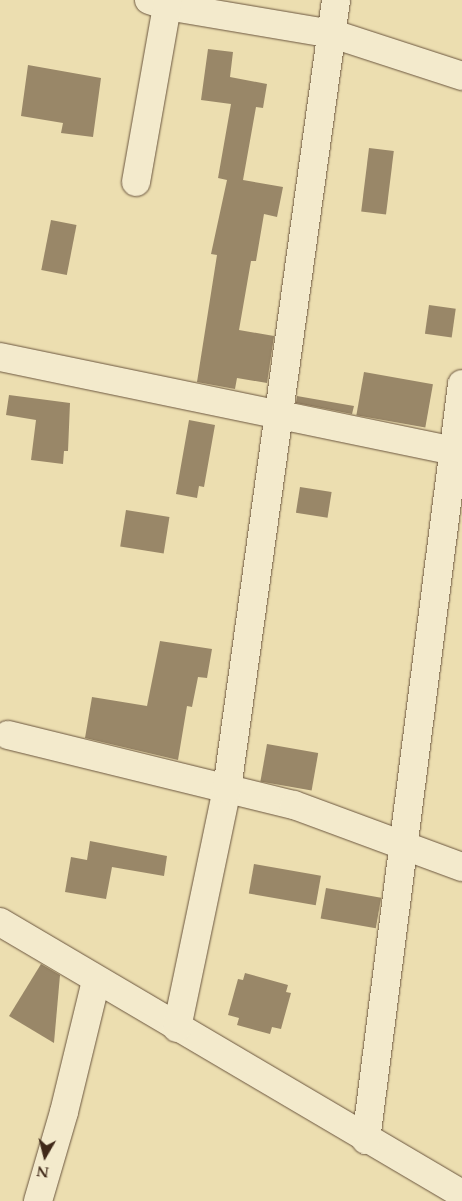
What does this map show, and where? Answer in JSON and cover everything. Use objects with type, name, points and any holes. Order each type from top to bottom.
[{"type":"street","points":[[177,1028],[227,789],[281,417],[316,138],[333,34],[336,0]]},
{"type":"street","points":[[136,182],[161,2],[333,34],[462,76]]},
{"type":"street","points":[[0,357],[281,417],[458,452]]},
{"type":"street","points":[[366,1140],[458,452],[462,384]]},
{"type":"street","points":[[8,735],[294,805],[404,848],[462,867]]},
{"type":"street","points":[[0,922],[366,1140],[462,1194]]},
{"type":"street","points":[[38,1201],[64,1112],[96,980]]},
{"type":"building","points":[[208,49],[233,52],[230,77],[267,84],[263,108],[256,107],[243,180],[283,187],[277,217],[264,214],[256,261],[251,261],[239,330],[274,336],[267,383],[237,378],[235,389],[197,382],[217,255],[211,254],[227,180],[218,178],[231,104],[201,100]]},
{"type":"building","points":[[28,65],[101,78],[93,137],[61,133],[63,123],[21,116]]},
{"type":"building","points":[[369,148],[394,151],[386,215],[361,212]]},
{"type":"building","points":[[51,220],[77,225],[67,275],[41,270]]},
{"type":"building","points":[[429,305],[456,309],[452,337],[425,334]]},
{"type":"building","points":[[364,372],[433,384],[425,427],[356,415]]},
{"type":"building","points":[[9,395],[70,403],[68,451],[64,451],[63,464],[31,460],[36,420],[6,415]]},
{"type":"building","points":[[297,396],[354,406],[352,414],[296,403]]},
{"type":"building","points":[[189,420],[215,425],[204,487],[199,486],[197,498],[176,494]]},
{"type":"building","points":[[300,487],[332,492],[328,518],[296,513]]},
{"type":"building","points":[[126,510],[169,517],[164,553],[120,547]]},
{"type":"building","points":[[160,641],[212,649],[207,678],[198,677],[192,707],[187,706],[178,760],[85,738],[92,697],[147,706]]},
{"type":"building","points":[[267,744],[318,753],[312,790],[260,781]]},
{"type":"building","points":[[90,841],[167,856],[164,876],[112,867],[106,899],[65,892],[71,857],[87,860]]},
{"type":"building","points":[[254,864],[321,876],[316,905],[249,894]]},
{"type":"building","points":[[326,888],[381,898],[376,928],[321,919]]},
{"type":"building","points":[[41,964],[60,975],[54,1043],[9,1016]]},
{"type":"building","points":[[245,973],[288,985],[286,992],[291,993],[281,1029],[272,1027],[270,1034],[237,1025],[239,1018],[228,1015],[238,979],[243,980]]}]
